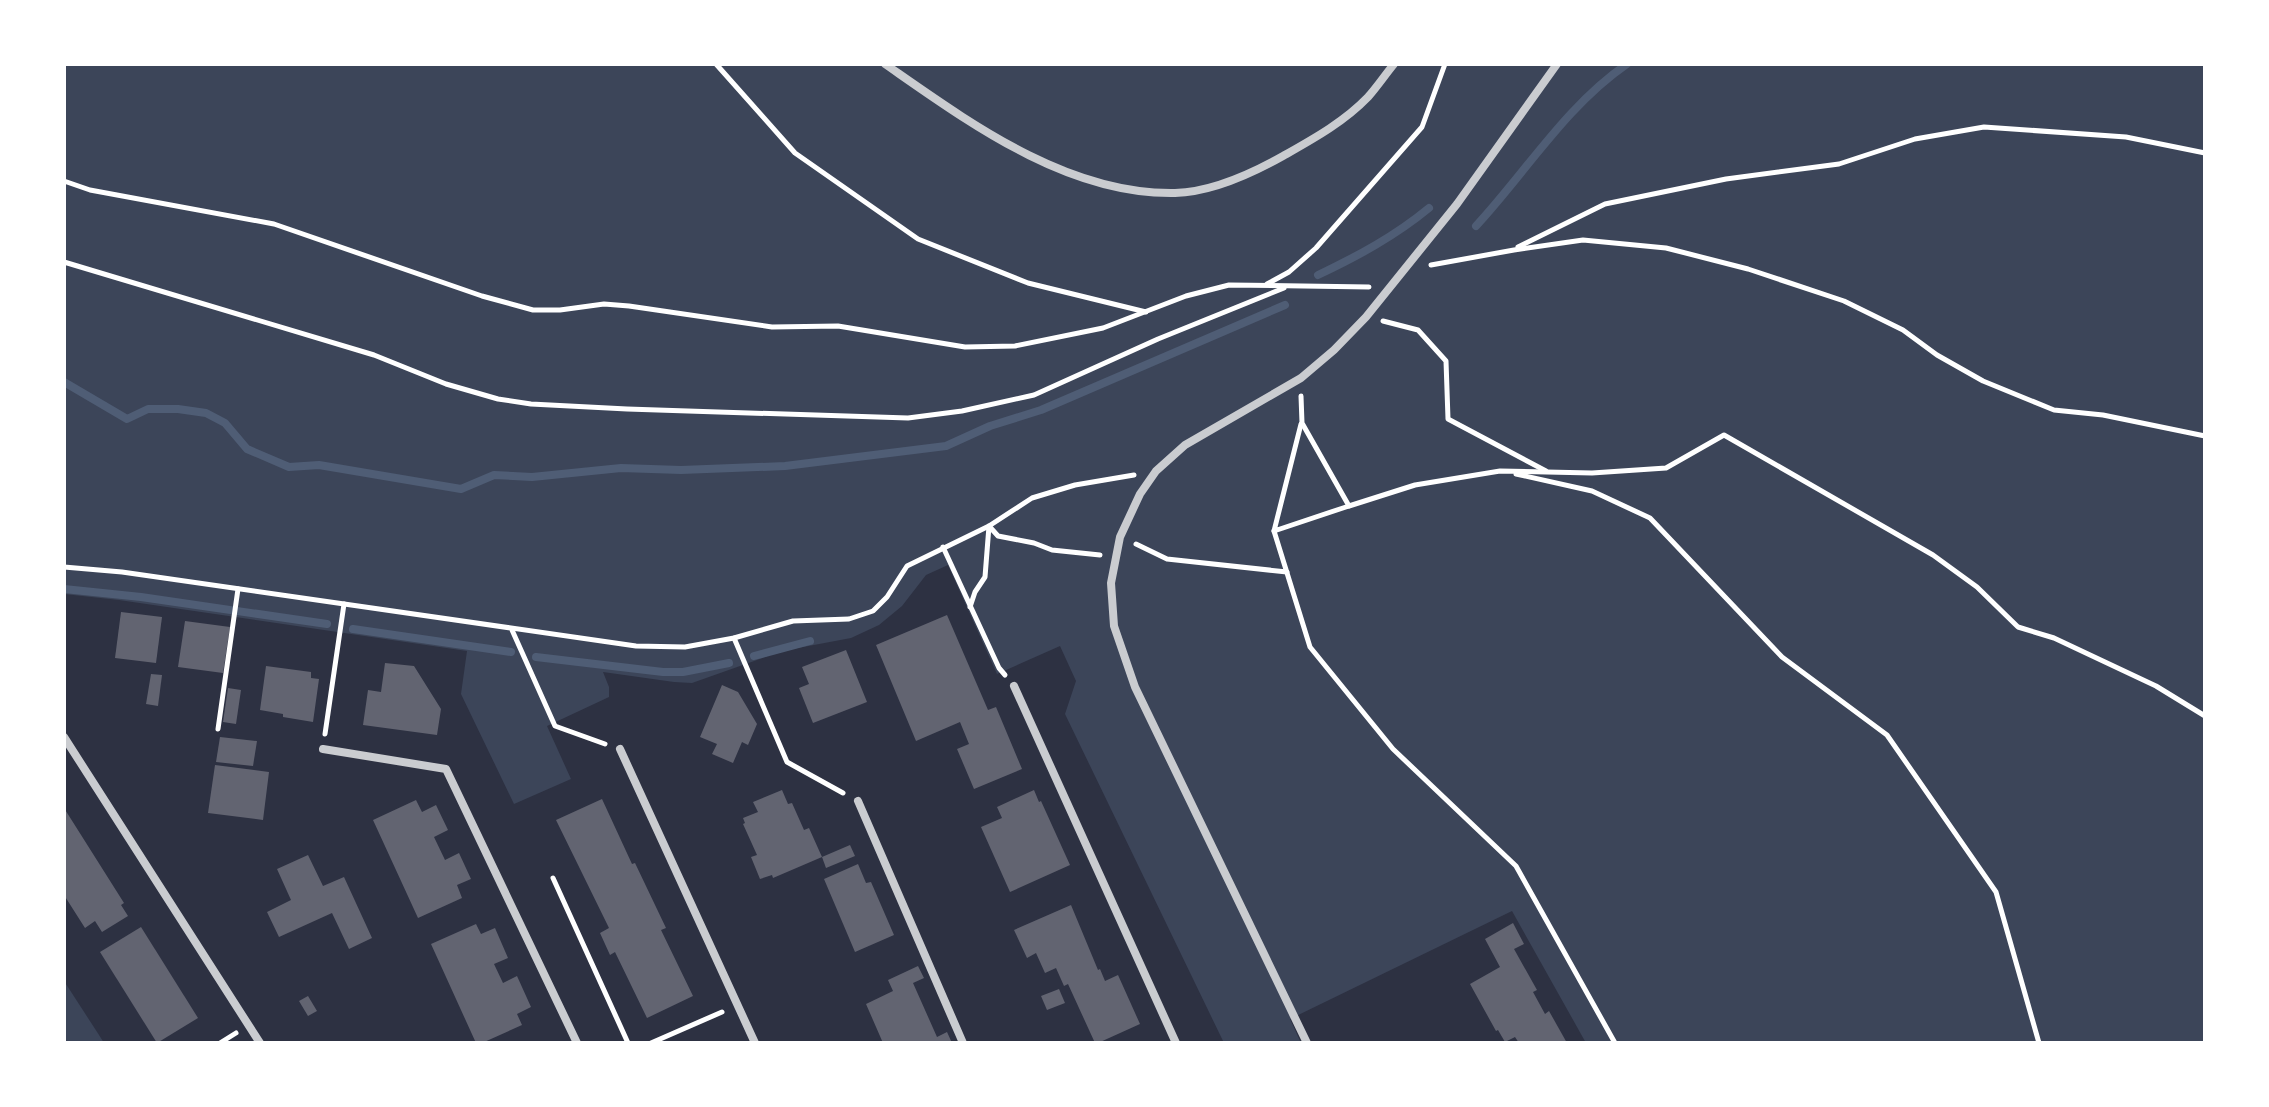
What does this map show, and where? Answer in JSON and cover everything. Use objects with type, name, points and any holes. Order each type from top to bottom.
[{"type":"street","points":[[885,64],[1011,146],[1058,168],[1100,182],[1176,193],[1241,177],[1324,133],[1366,99],[1394,64]]},
{"type":"street","points":[[1307,1043],[1135,687],[1114,626],[1111,583],[1120,537],[1140,494],[1156,471],[1185,445],[1301,378],[1366,317],[1457,204],[1557,64]]},
{"type":"street","points":[[1014,686],[1176,1043]]},
{"type":"street","points":[[64,737],[260,1043]]},
{"type":"street","points":[[323,749],[446,769],[577,1043]]},
{"type":"street","points":[[620,749],[755,1043]]},
{"type":"street","points":[[858,801],[963,1043]]},
{"type":"path","points":[[716,64],[795,153],[918,239],[1028,283],[1147,312]]},
{"type":"path","points":[[1266,284],[1289,272],[1316,248],[1422,127],[1445,64]]},
{"type":"path","points":[[1514,250],[1605,204],[1726,179],[1839,164],[1915,139],[1984,127],[2126,137],[2205,153]]},
{"type":"path","points":[[64,181],[105,193],[274,224],[441,283],[533,310],[604,304],[772,327],[838,326],[965,347],[1015,346],[1103,328],[1186,296],[1229,285],[1390,288]]},
{"type":"path","points":[[1402,271],[1583,240],[1666,248],[1748,269],[1844,301],[1903,330],[1937,355],[1983,381],[2054,410],[2103,415],[2205,436]]},
{"type":"path","points":[[64,262],[374,355],[446,384],[498,399],[531,404],[627,409],[908,418],[962,411],[1034,395],[1158,339],[1289,286]]},
{"type":"path","points":[[1366,317],[1418,330],[1446,361],[1448,419],[1550,473]]},
{"type":"path","points":[[1301,378],[1302,423],[1274,531],[1310,647],[1393,749],[1516,866],[1615,1043]]},
{"type":"path","points":[[1302,423],[1349,506]]},
{"type":"path","points":[[1274,531],[1415,485],[1500,471],[1592,473],[1666,468],[1724,435],[1933,555],[1977,587],[2018,627],[2054,638],[2156,686],[2205,716]]},
{"type":"path","points":[[64,567],[636,646],[685,647],[734,638],[793,621],[849,619],[873,611],[887,597],[907,566],[989,526],[1032,498],[1075,485],[1156,471]]},
{"type":"path","points":[[1500,471],[1592,491],[1650,518],[1782,657],[1887,735],[1996,892],[2039,1043]]},
{"type":"path","points":[[989,526],[998,536],[1052,550],[1115,557]]},
{"type":"path","points":[[970,607],[985,577],[989,526]]},
{"type":"path","points":[[1120,537],[1167,559],[1287,572]]},
{"type":"path","points":[[943,547],[999,668],[1014,686]]},
{"type":"path","points":[[218,729],[238,589]]},
{"type":"path","points":[[323,749],[344,604]]},
{"type":"path","points":[[512,629],[555,726],[620,749]]},
{"type":"path","points":[[734,638],[787,762],[858,801]]},
{"type":"path","points":[[553,878],[628,1043]]},
{"type":"path","points":[[651,1043],[737,1005]]},
{"type":"shaded area","points":[[64,64],[2205,64],[2205,1043],[1586,1043],[1512,911],[1290,1019],[1301,1043],[1224,1043],[1065,714],[1076,681],[1060,646],[997,674],[948,565],[926,575],[902,606],[879,625],[851,638],[782,651],[692,683],[603,672],[609,697],[547,726],[571,779],[514,804],[461,694],[467,651],[64,594]]},
{"type":"shaded area","points":[[64,981],[99,1035],[104,1043],[64,1043]]},
{"type":"building","points":[[121,612],[162,617],[156,663],[115,658]]},
{"type":"building","points":[[947,615],[988,710],[996,707],[1022,769],[974,789],[957,749],[969,744],[960,722],[916,741],[876,645]]},
{"type":"building","points":[[185,621],[230,627],[223,673],[178,667]]},
{"type":"building","points":[[846,650],[867,702],[813,723],[799,688],[809,684],[802,667]]},
{"type":"building","points":[[385,663],[414,666],[441,709],[437,735],[363,725],[368,690],[381,692]]},
{"type":"building","points":[[266,666],[311,672],[311,678],[319,679],[313,722],[260,710]]},
{"type":"building","points":[[151,674],[162,675],[158,706],[146,704]]},
{"type":"building","points":[[722,685],[738,692],[757,724],[748,745],[742,742],[733,763],[712,754],[717,744],[700,737]]},
{"type":"building","points":[[228,688],[241,690],[236,724],[223,722]]},
{"type":"building","points":[[220,737],[257,741],[253,766],[216,762]]},
{"type":"building","points":[[215,765],[269,772],[263,820],[208,813]]},
{"type":"building","points":[[782,790],[788,804],[792,803],[804,830],[809,828],[822,857],[773,878],[772,875],[760,879],[751,857],[757,855],[743,818],[758,812],[753,802]]},
{"type":"building","points":[[1034,790],[1070,865],[1010,892],[981,827],[1002,818],[997,807]]},
{"type":"building","points":[[602,799],[666,928],[661,930],[693,996],[647,1018],[615,952],[610,955],[600,933],[609,928],[556,820]]},
{"type":"building","points":[[416,800],[422,812],[436,805],[448,830],[434,837],[445,860],[459,853],[471,879],[457,885],[462,898],[418,918],[373,820]]},
{"type":"building","points":[[64,808],[124,903],[121,905],[128,916],[102,932],[95,921],[85,928],[64,895]]},
{"type":"building","points":[[850,845],[855,856],[826,868],[822,857]]},
{"type":"building","points":[[308,855],[323,886],[344,877],[372,938],[349,949],[332,913],[279,937],[267,912],[291,900],[277,869]]},
{"type":"building","points":[[858,864],[866,883],[871,882],[894,935],[855,952],[824,879]]},
{"type":"building","points":[[1071,905],[1098,970],[1105,981],[1118,975],[1140,1024],[1098,1043],[1095,1043],[1068,984],[1064,986],[1056,968],[1045,973],[1036,953],[1027,958],[1014,930]]},
{"type":"building","points":[[1513,923],[1524,944],[1514,949],[1537,990],[1533,992],[1545,1014],[1549,1011],[1567,1043],[1519,1043],[1515,1037],[1505,1042],[1470,984],[1500,967],[1485,939]]},
{"type":"building","points":[[476,924],[481,934],[495,928],[508,958],[494,964],[503,983],[517,976],[531,1007],[517,1014],[522,1025],[482,1043],[476,1043],[431,944]]},
{"type":"building","points":[[141,927],[198,1018],[157,1043],[100,952]]},
{"type":"building","points":[[918,966],[924,978],[913,983],[937,1037],[947,1032],[952,1043],[883,1043],[866,1004],[893,991],[888,980]]},
{"type":"building","points":[[1059,989],[1065,1003],[1047,1010],[1041,996]]},
{"type":"building","points":[[308,996],[317,1011],[308,1016],[299,1001]]},
{"type":"waterway","points":[[1476,226],[1566,119],[1627,64]]},
{"type":"waterway","points":[[1318,275],[1376,245],[1429,208]]},
{"type":"waterway","points":[[64,382],[127,419],[148,409],[206,413],[225,423],[247,449],[289,467],[319,465],[461,489],[494,475],[532,477],[621,468],[681,470],[785,466],[946,446],[990,426],[1041,410],[1285,305]]},
{"type":"waterway","points":[[64,589],[327,624]]},
{"type":"waterway","points":[[353,629],[511,652]]},
{"type":"waterway","points":[[754,656],[810,641]]},
{"type":"waterway","points":[[536,657],[663,672],[683,672],[729,663]]}]
